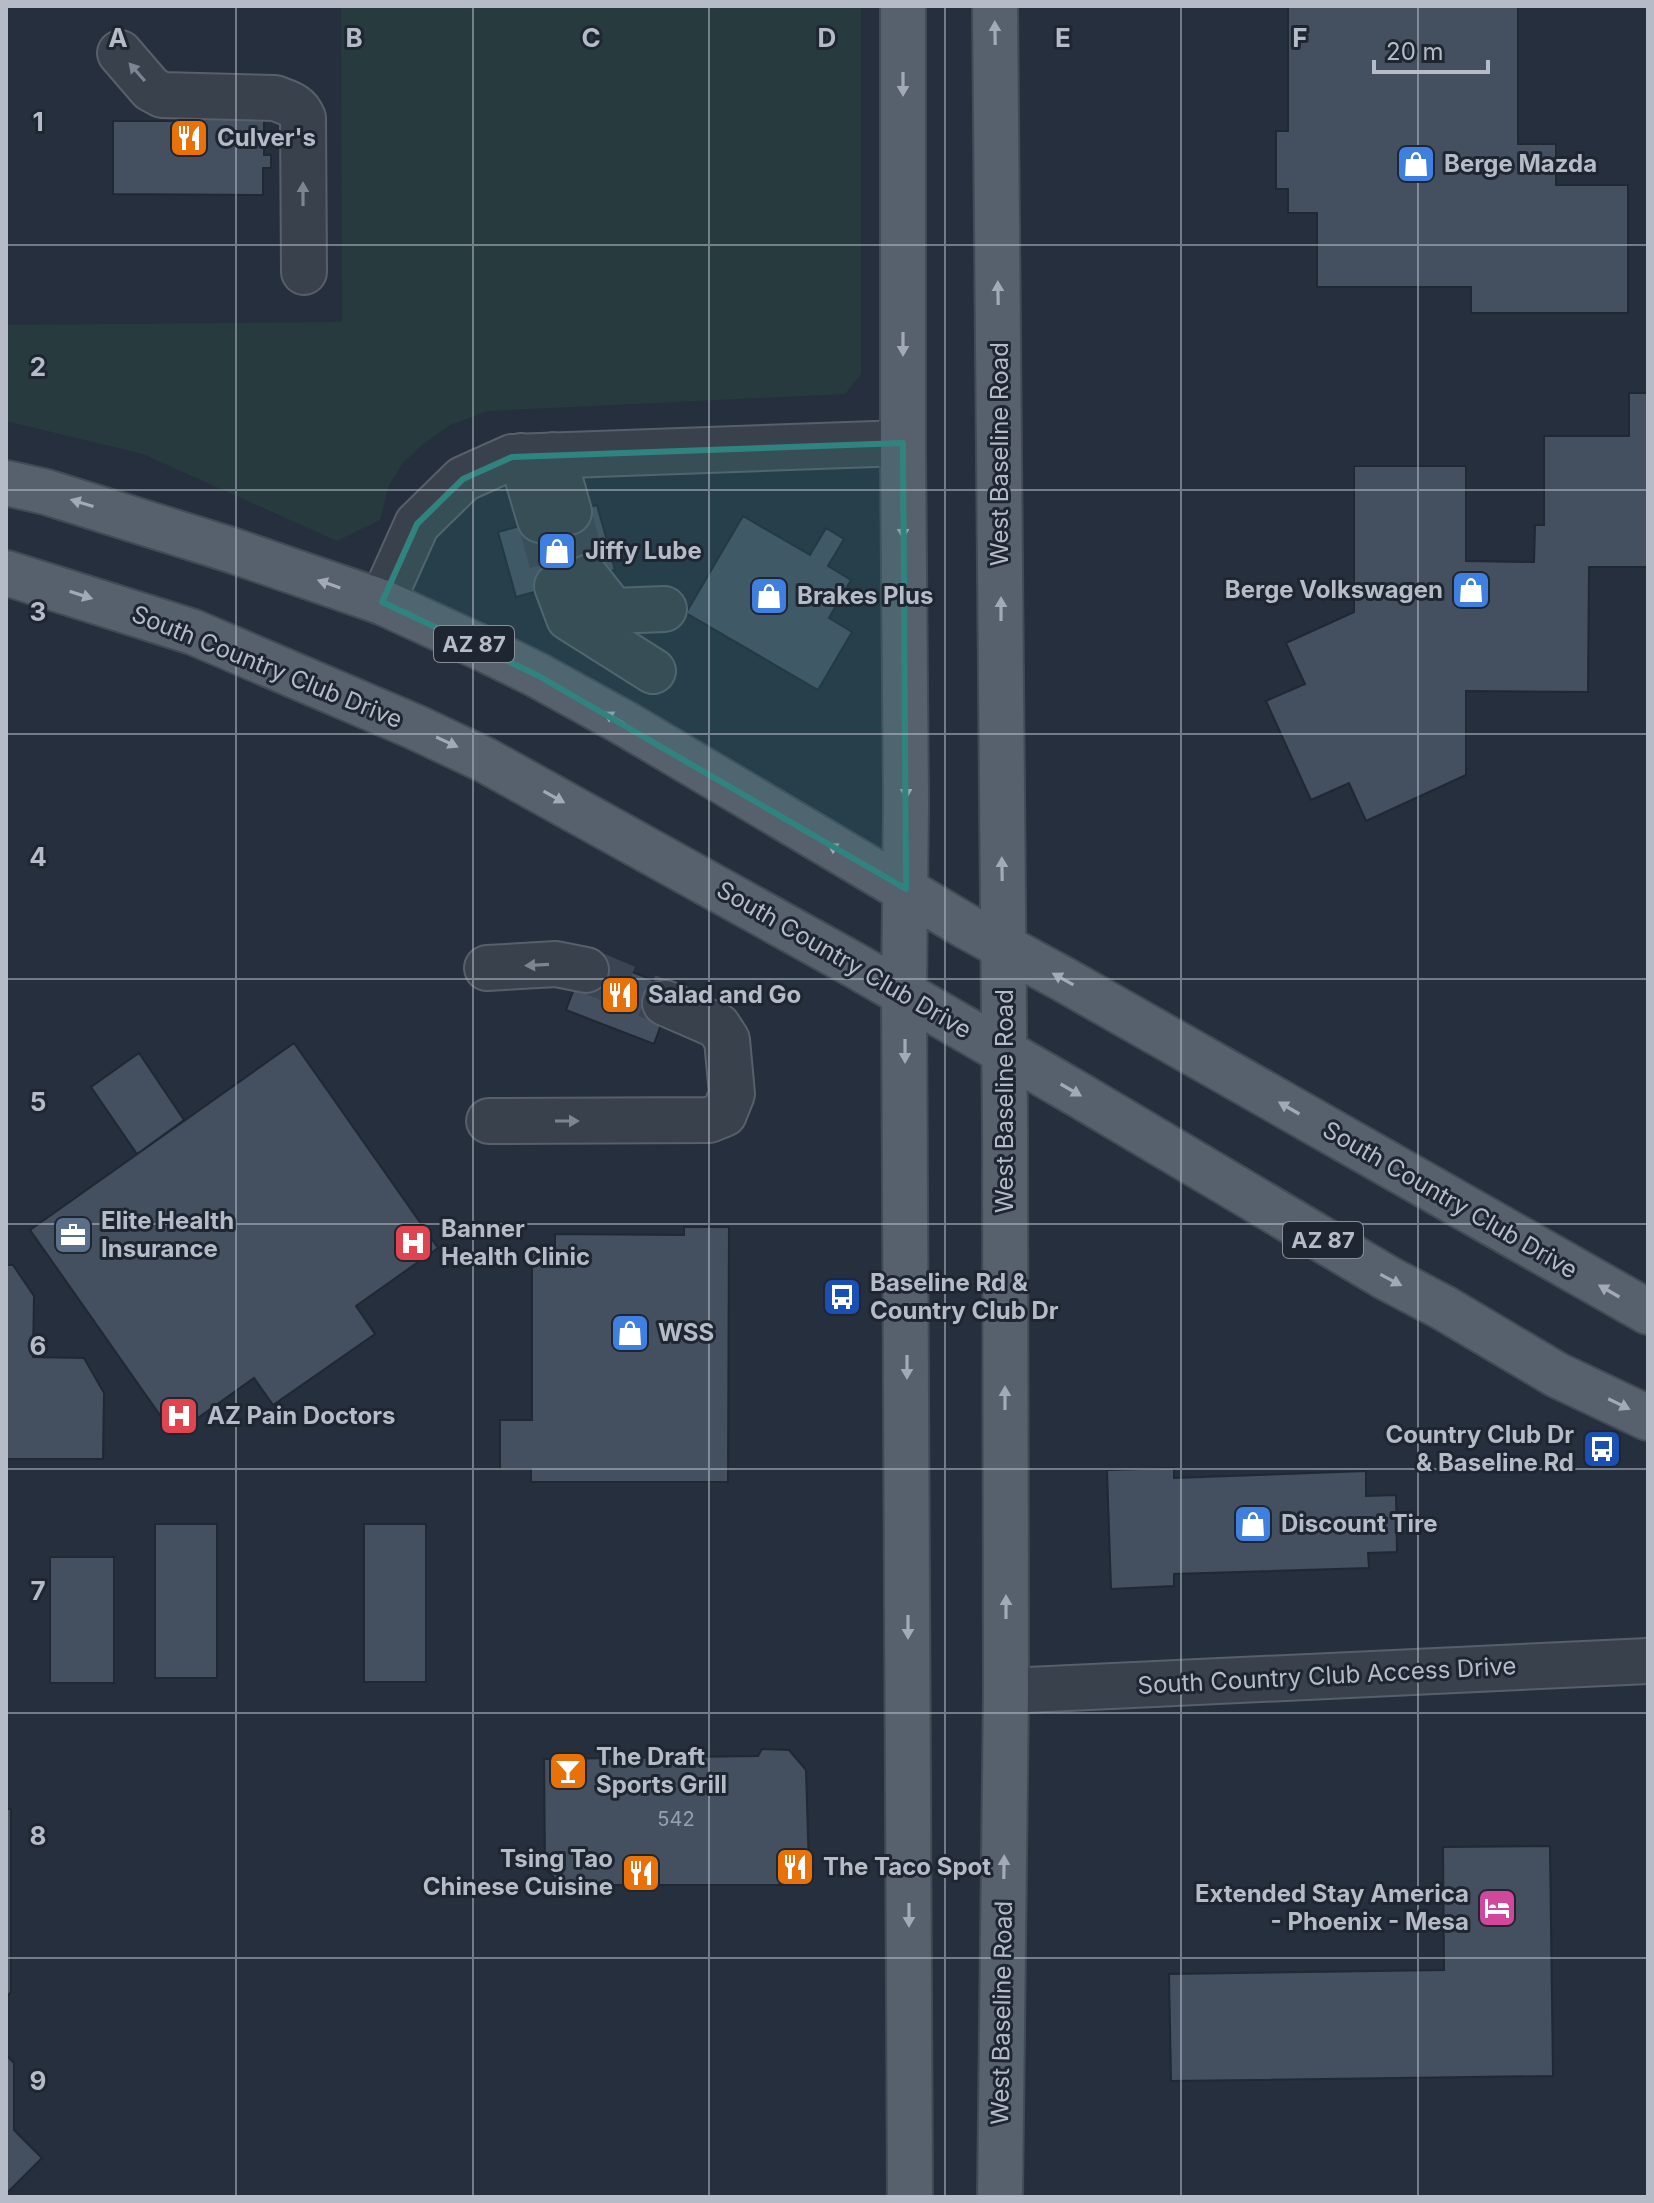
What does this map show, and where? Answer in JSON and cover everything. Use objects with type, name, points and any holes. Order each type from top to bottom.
[{"type":"main road","points":[[903,6],[910,2197]]},
{"type":"main road","name":"West Baseline Road","points":[[995,6],[1004,947],[1006,1691],[1000,2197]]},
{"type":"main road","name":"South Country Club Drive","points":[[6,483],[46,492],[382,602],[537,675],[1004,947],[1648,1312]]},
{"type":"main road","name":"South Country Club Drive","points":[[6,573],[193,632],[485,760],[1003,1051],[1557,1375],[1648,1418]]},
{"type":"street","points":[[120,53],[151,89],[162,95],[275,98],[300,110],[303,118],[304,272]]},
{"type":"street","points":[[382,602],[417,524],[463,479],[512,457],[903,443]]},
{"type":"street","points":[[537,456],[554,516]]},
{"type":"street","points":[[653,671],[569,618],[572,582],[613,611],[664,609]]},
{"type":"street","points":[[487,968],[556,964],[586,970]]},
{"type":"street","points":[[489,1121],[709,1120],[724,1114],[732,1094],[727,1040],[718,1026],[665,1003]]},
{"type":"street","name":"South Country Club Access Drive","points":[[1006,1691],[1648,1661]]},
{"type":"highlighted area","points":[[903,443],[906,889],[537,675],[382,602],[417,524],[463,479],[512,457]]},
{"type":"green space","points":[[341,6],[861,6],[861,374],[845,394],[488,411],[450,425],[422,445],[403,463],[389,485],[380,520],[337,541],[143,454],[6,421],[6,325],[342,322]]},
{"type":"building","name":"Berge Mazda","points":[[1288,6],[1518,6],[1518,144],[1556,144],[1556,185],[1628,185],[1628,313],[1471,313],[1471,287],[1317,287],[1317,213],[1288,213],[1288,189],[1276,189],[1276,131],[1288,131]]},
{"type":"building","name":"Culver's","points":[[179,109],[264,110],[264,155],[271,155],[271,168],[263,168],[263,195],[113,194],[113,121],[179,121]]},
{"type":"building","name":"Berge Volkswagen","points":[[1629,393],[1648,393],[1648,567],[1589,567],[1588,692],[1466,691],[1466,775],[1366,821],[1349,783],[1311,800],[1266,701],[1305,684],[1286,643],[1354,612],[1354,466],[1466,466],[1466,561],[1534,562],[1535,525],[1544,525],[1544,436],[1629,436]]},
{"type":"building","name":"Jiffy Lube","points":[[597,505],[615,570],[516,597],[498,532]]},
{"type":"building","name":"Brakes Plus","points":[[743,516],[810,555],[826,528],[844,539],[828,566],[851,580],[829,618],[852,632],[818,690],[686,613]]},
{"type":"building","name":"Salad and Go","points":[[591,956],[671,987],[654,1044],[566,1010]]},
{"type":"building","points":[[294,1043],[438,1248],[356,1306],[375,1334],[273,1405],[254,1378],[174,1435],[30,1230]]},
{"type":"building","points":[[139,1053],[184,1120],[137,1154],[91,1087]]},
{"type":"building","name":"WSS","points":[[684,1227],[729,1227],[728,1482],[531,1482],[531,1469],[500,1469],[500,1420],[532,1420],[532,1246],[555,1246],[555,1234],[684,1235]]},
{"type":"building","points":[[6,1265],[13,1265],[34,1296],[33,1357],[84,1358],[104,1393],[103,1459],[6,1459]]},
{"type":"building","name":"Discount Tire","points":[[1174,1468],[1174,1478],[1366,1471],[1366,1496],[1396,1495],[1397,1552],[1368,1553],[1369,1568],[1174,1574],[1174,1586],[1111,1589],[1107,1470]]},
{"type":"building","points":[[155,1524],[217,1524],[217,1678],[155,1678]]},
{"type":"building","points":[[364,1524],[426,1524],[426,1682],[364,1682]]},
{"type":"building","points":[[50,1557],[114,1557],[114,1683],[50,1683]]},
{"type":"building","points":[[762,1749],[789,1750],[806,1770],[809,1868],[793,1885],[561,1885],[545,1868],[544,1759],[758,1756]]},
{"type":"building","points":[[6,1809],[11,1809],[11,1992],[6,1998]]},
{"type":"building","name":"Extended Stay America - Phoenix - Mesa","points":[[1550,1846],[1553,2076],[1171,2081],[1169,1974],[1444,1970],[1443,1847]]},
{"type":"building","points":[[6,2055],[14,2063],[14,2130],[42,2158],[6,2194]]},
{"type":"tunnel","points":[[569,512],[587,578]]},
{"type":"tunnel","points":[[540,520],[557,586]]},
{"type":"tunnel","points":[[586,970],[665,1003]]},
{"type":"place","name":"Culver's","points":[[189,138]]},
{"type":"place","name":"Berge Mazda","points":[[1416,164]]},
{"type":"place","name":"Jiffy Lube","points":[[557,551]]},
{"type":"place","name":"Berge Volkswagen","points":[[1471,590]]},
{"type":"place","name":"Brakes Plus","points":[[769,596]]},
{"type":"place","name":"Salad and Go","points":[[620,995]]},
{"type":"place","name":"Elite Health Insurance","points":[[73,1235]]},
{"type":"place","name":"Banner Health Clinic","points":[[413,1243]]},
{"type":"place","name":"Baseline Rd & Country Club Dr","points":[[842,1297]]},
{"type":"place","name":"WSS","points":[[630,1333]]},
{"type":"place","name":"AZ Pain Doctors","points":[[179,1416]]},
{"type":"place","name":"Country Club Dr & Baseline Rd","points":[[1602,1449]]},
{"type":"place","name":"Discount Tire","points":[[1253,1524]]},
{"type":"place","name":"The Draft Sports Grill","points":[[568,1771]]},
{"type":"place","name":"The Taco Spot","points":[[795,1867]]},
{"type":"place","name":"Tsing Tao Chinese Cuisine","points":[[641,1873]]},
{"type":"place","name":"Extended Stay America - Phoenix - Mesa","points":[[1497,1908]]}]
